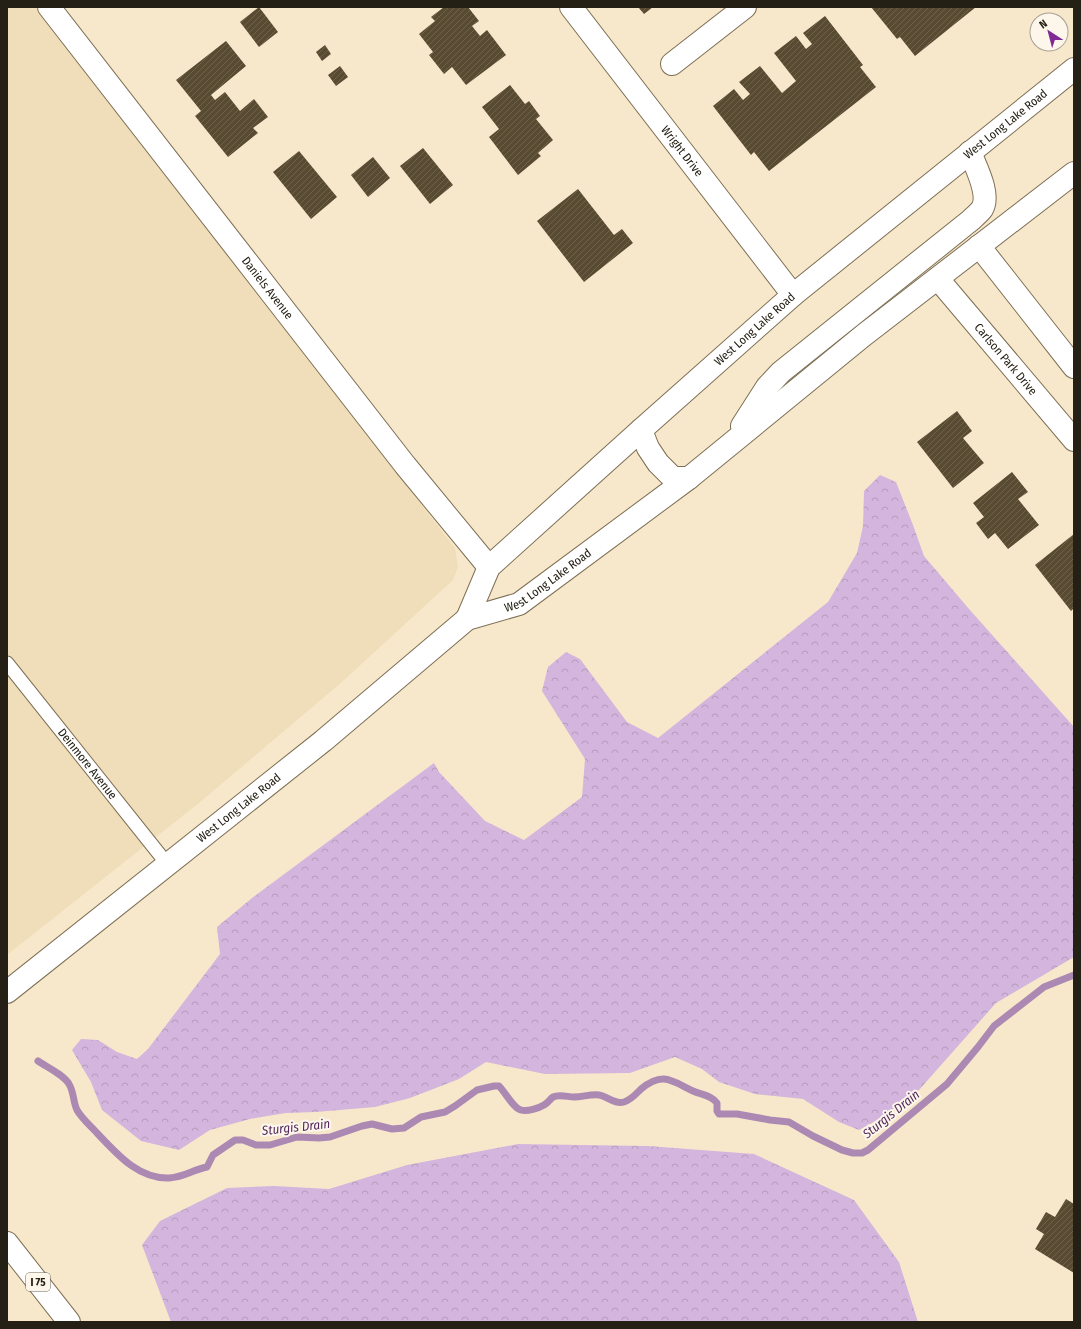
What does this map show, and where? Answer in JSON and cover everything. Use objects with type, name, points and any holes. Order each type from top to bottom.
[{"type":"main road","name":"Daniels Avenue","points":[[49,7],[405,465],[489,567]]},
{"type":"main road","name":"Wright Drive","points":[[571,7],[793,295]]},
{"type":"main road","points":[[672,64],[745,7]]},
{"type":"main road","name":"West Long Lake Road","points":[[467,619],[489,567],[793,295],[1074,69]]},
{"type":"main road","points":[[731,444],[767,387],[781,372],[971,220],[982,208],[985,196],[983,185],[970,152]]},
{"type":"main road","name":"West Long Lake Road","points":[[7,992],[323,741],[467,619],[519,604],[689,478],[864,335],[1074,173]]},
{"type":"main road","points":[[980,246],[1074,367]]},
{"type":"main road","name":"Carlson Park Drive","points":[[938,279],[1074,440]]},
{"type":"main road","points":[[641,430],[648,448],[658,463],[673,478],[689,478]]},
{"type":"main road","name":"I 75","points":[[7,1243],[69,1322]]},
{"type":"lane","name":"Deinmore Avenue","points":[[7,663],[168,864]]},
{"type":"shaded area","points":[[7,7],[36,7],[455,548],[458,567],[453,580],[342,682],[199,803],[7,955]]},
{"type":"green space","points":[[880,475],[896,482],[924,556],[1074,727],[1074,957],[996,1003],[919,1090],[881,1118],[859,1130],[839,1122],[803,1099],[755,1094],[719,1082],[702,1069],[675,1057],[630,1073],[545,1074],[486,1062],[459,1079],[410,1098],[375,1107],[286,1113],[250,1119],[210,1130],[179,1150],[141,1141],[102,1110],[91,1082],[72,1050],[81,1039],[98,1040],[117,1052],[137,1059],[148,1049],[220,954],[217,927],[252,898],[434,763],[439,772],[485,821],[524,840],[582,797],[585,759],[542,691],[548,667],[566,652],[580,659],[627,722],[658,738],[828,602],[857,553],[863,526],[864,491]]},
{"type":"green space","points":[[518,1144],[648,1146],[754,1154],[854,1200],[899,1262],[918,1322],[171,1322],[142,1245],[160,1221],[227,1188],[274,1186],[329,1189],[407,1165]]},
{"type":"building","points":[[259,7],[278,32],[259,47],[240,22]]},
{"type":"building","points":[[444,7],[468,7],[479,21],[472,26],[480,36],[487,30],[506,55],[466,85],[452,67],[444,74],[429,55],[433,52],[419,34],[435,21],[431,17]]},
{"type":"building","points":[[638,7],[653,7],[644,14]]},
{"type":"building","points":[[871,7],[976,7],[915,56],[900,37],[897,39]]},
{"type":"building","points":[[825,16],[863,65],[860,67],[876,87],[769,171],[754,152],[751,155],[713,106],[734,89],[743,100],[750,94],[739,82],[760,66],[782,93],[796,81],[774,53],[796,36],[806,49],[812,44],[803,33]]},
{"type":"building","points":[[226,41],[246,66],[211,95],[215,100],[225,92],[240,111],[254,99],[268,117],[253,128],[258,133],[228,157],[195,116],[201,111],[176,80]]},
{"type":"building","points":[[325,45],[331,54],[322,61],[316,52]]},
{"type":"building","points":[[340,66],[348,77],[336,86],[328,75]]},
{"type":"building","points":[[510,85],[525,104],[529,101],[540,116],[536,119],[553,140],[538,153],[541,156],[518,175],[489,137],[499,129],[482,107]]},
{"type":"building","points":[[423,148],[453,185],[430,204],[400,166]]},
{"type":"building","points":[[299,151],[337,197],[311,219],[273,172]]},
{"type":"building","points":[[373,157],[390,178],[368,197],[351,175]]},
{"type":"building","points":[[578,189],[614,235],[622,229],[633,243],[584,282],[537,221]]},
{"type":"building","points":[[957,411],[972,431],[963,438],[984,463],[953,488],[917,442]]},
{"type":"building","points":[[1012,472],[1028,492],[1018,499],[1039,525],[1008,549],[995,533],[988,539],[976,523],[984,517],[973,503]]},
{"type":"building","points":[[1074,534],[1074,608],[1071,611],[1035,565]]},
{"type":"building","points":[[1066,1199],[1074,1204],[1074,1273],[1035,1249],[1044,1234],[1036,1229],[1046,1212],[1055,1217]]},
{"type":"waterway","name":"Sturgis Drain","points":[[38,1061],[59,1074],[67,1081],[71,1087],[79,1113],[120,1157],[138,1170],[158,1177],[175,1177],[207,1167],[213,1155],[235,1140],[243,1140],[256,1145],[270,1145],[297,1137],[330,1137],[372,1124],[392,1129],[404,1128],[421,1117],[445,1112],[477,1090],[494,1086],[499,1086],[518,1109],[526,1110],[542,1106],[553,1097],[558,1096],[574,1097],[599,1095],[621,1103],[627,1101],[655,1080],[662,1079],[673,1081],[712,1098],[717,1103],[717,1111],[719,1114],[737,1114],[789,1122],[842,1150],[853,1153],[862,1153],[868,1150],[947,1084],[994,1026],[1044,987],[1074,975]]}]
